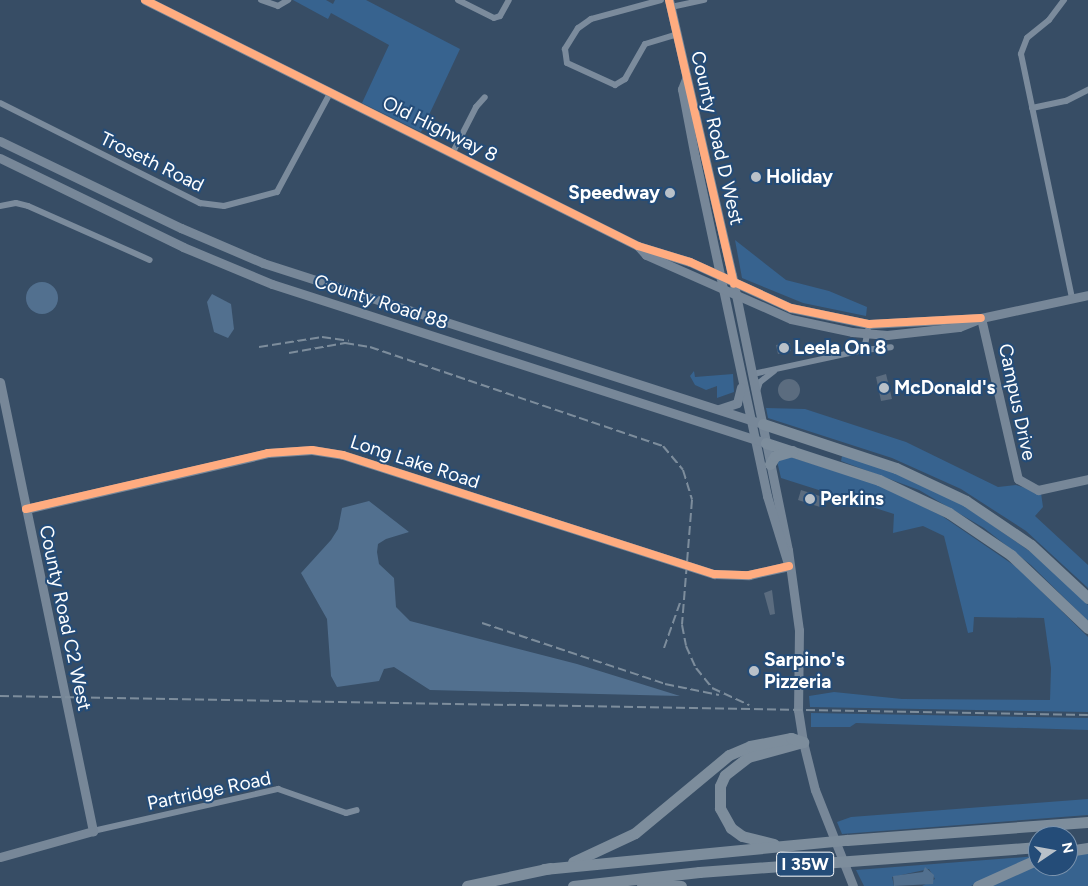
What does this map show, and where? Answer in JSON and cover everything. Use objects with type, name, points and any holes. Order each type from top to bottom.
[{"type":"highway","points":[[763,424],[896,468],[966,501],[1031,545],[1088,598]]},
{"type":"highway","points":[[760,441],[880,480],[949,512],[1011,555],[1088,628]]},
{"type":"highway","points":[[770,464],[780,453],[792,451]]},
{"type":"highway","points":[[544,870],[584,858],[635,833],[719,762],[739,750],[791,738],[803,742]]},
{"type":"highway","points":[[781,846],[742,836],[731,828],[720,808],[720,786],[725,775],[748,757],[803,742]]},
{"type":"highway","name":"I 35W","points":[[467,886],[544,870],[781,846],[1088,822]]},
{"type":"highway","name":"I 35W","points":[[573,886],[699,872],[1028,848]]},
{"type":"highway","points":[[978,886],[1028,864]]},
{"type":"highway","points":[[606,886],[682,886]]},
{"type":"main road","name":"Old Highway 8","points":[[145,0],[638,246],[690,262],[734,284],[791,308],[870,324],[981,318]]},
{"type":"main road","name":"County Road D West","points":[[670,4],[742,321],[763,424],[760,441],[781,551],[789,566]]},
{"type":"main road","name":"County Road D West","points":[[686,79],[682,89],[724,279],[742,379],[751,420],[770,464],[789,566],[799,630],[798,710],[803,742],[826,818],[853,884]]},
{"type":"main road","name":"County Road 88","points":[[0,141],[181,228],[263,263],[763,424]]},
{"type":"main road","name":"County Road 88","points":[[0,158],[183,246],[272,284],[760,441]]},
{"type":"main road","name":"Old Highway 8","points":[[638,246],[646,256],[760,305],[816,326],[868,334],[931,332],[967,325],[981,318]]},
{"type":"main road","points":[[690,262],[708,266],[718,255]]},
{"type":"main road","points":[[981,318],[1088,295]]},
{"type":"main road","points":[[742,321],[746,309],[760,305]]},
{"type":"main road","name":"Campus Drive","points":[[981,318],[1018,479],[1038,490],[1088,479]]},
{"type":"main road","points":[[716,410],[737,403],[742,379]]},
{"type":"main road","name":"County Road C2 West","points":[[0,382],[93,831]]},
{"type":"main road","name":"Long Lake Road","points":[[26,509],[268,453],[312,450],[343,455],[714,574],[749,575],[789,566]]},
{"type":"main road","points":[[0,857],[93,831]]},
{"type":"street","points":[[261,0],[278,6],[288,0]]},
{"type":"street","points":[[458,0],[492,17],[500,16],[509,0]]},
{"type":"street","points":[[660,0],[591,19],[578,28],[565,48],[567,63],[615,85],[625,79],[646,44],[676,34]]},
{"type":"street","points":[[670,4],[704,0]]},
{"type":"street","points":[[1064,0],[1049,20],[1031,33],[1021,54],[1072,298]]},
{"type":"street","points":[[1032,108],[1066,101],[1088,90]]},
{"type":"street","name":"Troseth Road","points":[[0,103],[200,204],[224,206],[277,192],[330,93]]},
{"type":"street","points":[[452,154],[476,107],[486,96]]},
{"type":"street","points":[[0,206],[16,203],[28,206],[150,260]]},
{"type":"street","points":[[864,350],[870,324]]},
{"type":"street","points":[[753,374],[864,350],[892,347]]},
{"type":"street","points":[[756,392],[760,382],[779,368]]},
{"type":"street","name":"Partridge Road","points":[[93,831],[278,789],[346,813],[357,810]]},
{"type":"shaded area","points":[[293,0],[326,0],[333,4],[335,0],[366,0],[460,49],[421,132],[362,103],[389,45],[331,13],[328,19]]},
{"type":"shaded area","points":[[735,240],[786,280],[829,291],[867,307],[866,316],[803,303],[742,278]]},
{"type":"shaded area","points":[[42,282],[48,283],[53,287],[57,292],[57,304],[53,309],[48,313],[42,314],[36,313],[31,309],[27,304],[26,298],[27,292],[31,287],[36,283]]},
{"type":"shaded area","points":[[212,294],[231,304],[234,329],[228,338],[214,332],[207,302]]},
{"type":"shaded area","points":[[694,371],[695,377],[733,374],[734,392],[717,398],[717,386],[706,390],[695,385],[690,376]]},
{"type":"shaded area","points":[[766,408],[805,409],[906,442],[998,487],[1016,485],[1041,493],[1043,507],[1035,516],[1088,565],[1088,588],[1026,531],[961,489],[892,458],[768,418]]},
{"type":"shaded area","points":[[784,455],[883,486],[942,516],[1018,568],[1088,637],[1088,712],[810,707],[809,696],[834,692],[902,699],[1050,700],[1051,668],[1044,618],[974,617],[973,632],[968,633],[944,536],[923,526],[893,533],[894,514],[781,478],[777,461]]},
{"type":"shaded area","points":[[842,456],[893,471],[957,501],[1044,561],[1088,605],[1088,621],[1031,565],[984,528],[919,490],[841,461]]},
{"type":"shaded area","points":[[369,501],[409,532],[386,539],[378,544],[377,552],[379,564],[394,578],[396,607],[410,621],[577,664],[680,696],[430,690],[394,667],[384,669],[379,681],[337,687],[331,676],[327,619],[301,573],[331,540],[338,529],[342,508]]},
{"type":"shaded area","points":[[811,713],[1088,718],[1088,730],[856,723],[850,727],[811,727]]},
{"type":"shaded area","points":[[1088,799],[1088,815],[842,834],[837,822],[851,817]]},
{"type":"shaded area","points":[[1088,852],[1088,886],[987,886],[1028,869],[1028,876],[1078,876],[1078,854]]},
{"type":"shaded area","points":[[1028,857],[1028,860],[971,886],[922,886],[935,879],[929,869],[892,877],[894,886],[864,886],[856,870]]},
{"type":"shaded area","points":[[925,867],[934,875],[933,884],[894,886],[893,876],[923,872]]},
{"type":"building","name":"Leela On 8","points":[[790,343],[791,351],[778,354],[776,345]]},
{"type":"building","name":"McDonald's","points":[[886,374],[892,399],[881,401],[876,377]]},
{"type":"building","points":[[789,379],[797,382],[800,390],[797,398],[789,401],[781,398],[778,390],[781,382]]},
{"type":"building","name":"Perkins","points":[[801,490],[823,497],[820,507],[798,500]]},
{"type":"building","points":[[772,590],[775,614],[770,615],[764,593]]},
{"type":"railway","points":[[259,347],[322,337],[349,341]]},
{"type":"railway","points":[[289,353],[345,343],[370,347],[663,446],[683,470],[692,500],[682,625],[686,646],[696,668],[712,688],[749,705]]},
{"type":"railway","points":[[664,648],[681,600]]},
{"type":"railway","points":[[482,623],[665,684],[719,695]]},
{"type":"railway","points":[[0,696],[1088,715]]},
{"type":"cycle path","points":[[145,0],[638,246],[690,262],[791,308],[869,324],[981,318]]},
{"type":"cycle path","points":[[669,0],[734,284]]},
{"type":"cycle path","points":[[26,509],[268,453],[312,450],[343,455],[714,574],[749,575],[789,566]]},
{"type":"place","name":"Holiday","points":[[756,177]]},
{"type":"place","name":"Speedway","points":[[670,193]]},
{"type":"place","name":"Leela On 8","points":[[784,348]]},
{"type":"place","name":"McDonald's","points":[[884,388]]},
{"type":"place","name":"Perkins","points":[[810,499]]},
{"type":"place","name":"Sarpino's Pizzeria","points":[[754,671]]}]
